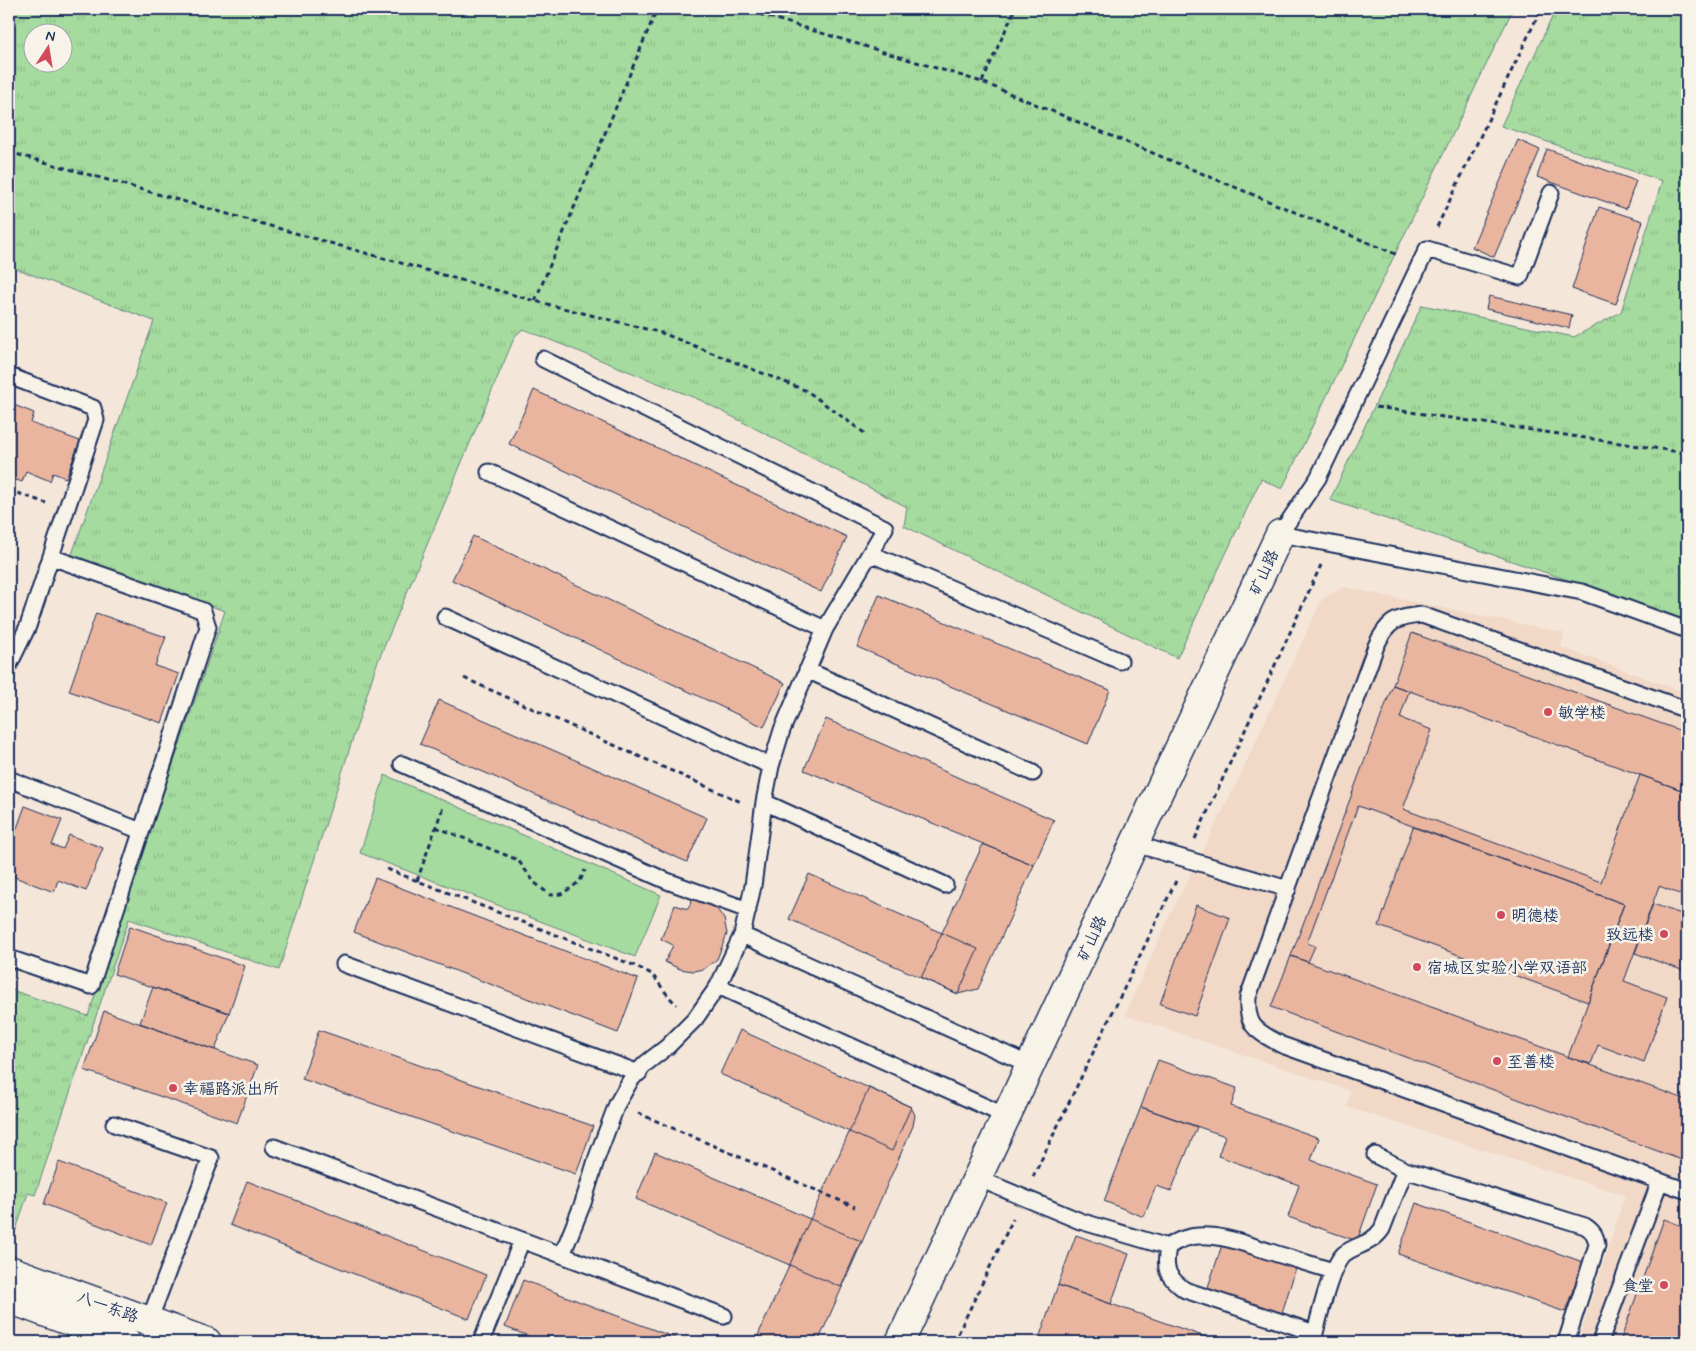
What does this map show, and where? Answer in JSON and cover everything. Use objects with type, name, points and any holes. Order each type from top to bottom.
[{"type":"street","name":"矿山路","points":[[900,1342],[1280,534]]},
{"type":"street","name":"八一东路","points":[[9,1270],[152,1329],[206,1342]]},
{"type":"street","name":"八一东路","points":[[9,1299],[126,1342]]},
{"type":"lane","points":[[1551,193],[1520,277],[1427,248],[1318,478],[1280,534],[1582,592],[1687,630]]},
{"type":"lane","points":[[543,359],[885,528],[825,629],[782,730],[771,766],[763,806],[759,848],[742,935],[718,986],[695,1019],[667,1047],[645,1064],[630,1081],[617,1104],[597,1157],[583,1203],[562,1255]]},
{"type":"lane","points":[[9,376],[93,408],[96,420],[28,626],[9,665]]},
{"type":"lane","points":[[489,472],[825,629]]},
{"type":"lane","points":[[871,554],[1120,661]]},
{"type":"lane","points":[[9,958],[91,986],[208,627],[203,612],[188,605],[51,557]]},
{"type":"lane","points":[[1687,710],[1422,615],[1396,619],[1384,629],[1376,646],[1248,997],[1247,1012],[1252,1026],[1282,1045],[1687,1191]]},
{"type":"lane","points":[[445,617],[771,766]]},
{"type":"lane","points":[[807,670],[1033,773]]},
{"type":"lane","points":[[402,764],[667,880],[748,910]]},
{"type":"lane","points":[[9,779],[142,831]]},
{"type":"lane","points":[[763,806],[945,885]]},
{"type":"lane","points":[[1135,844],[1288,889]]},
{"type":"lane","points":[[742,935],[1030,1066]]},
{"type":"lane","points":[[344,964],[638,1074]]},
{"type":"lane","points":[[718,986],[1006,1116]]},
{"type":"lane","points":[[114,1124],[211,1158],[152,1329]]},
{"type":"lane","points":[[274,1147],[724,1316]]},
{"type":"lane","points":[[1375,1155],[1405,1170],[1585,1226],[1592,1230],[1597,1245],[1566,1342]]},
{"type":"lane","points":[[1333,1271],[1227,1238],[1198,1236],[1175,1241],[1168,1247],[1165,1265],[1174,1282],[1185,1290],[1314,1338],[1333,1271],[1344,1254],[1376,1238],[1382,1230],[1405,1170]]},
{"type":"lane","points":[[977,1178],[1080,1221],[1168,1247]]},
{"type":"lane","points":[[1600,1342],[1660,1181]]},
{"type":"lane","points":[[481,1342],[522,1240]]},
{"type":"path","points":[[535,301],[657,9]]},
{"type":"path","points":[[743,9],[982,82],[1420,264]]},
{"type":"path","points":[[982,82],[1015,9]]},
{"type":"path","points":[[1427,248],[1541,9]]},
{"type":"path","points":[[9,152],[535,301],[662,333],[807,391],[867,435]]},
{"type":"path","points":[[1353,404],[1687,453]]},
{"type":"path","points":[[9,490],[66,510]]},
{"type":"path","points":[[954,1342],[1186,859],[1331,544]]},
{"type":"path","points":[[464,678],[763,806]]},
{"type":"path","points":[[418,881],[451,785]]},
{"type":"path","points":[[436,827],[518,860],[535,883],[550,895],[560,894],[580,881],[596,849]]},
{"type":"path","points":[[387,869],[645,970],[652,974],[668,998],[695,1019]]},
{"type":"path","points":[[617,1104],[855,1207]]},
{"type":"shaded area","name":"宿城区实验小学双语部","points":[[1343,587],[1564,633],[1561,647],[1687,693],[1687,1342],[1578,1342],[1625,1195],[1347,1107],[1351,1091],[1125,1015],[1168,919],[1238,780],[1322,599]]},
{"type":"green space","points":[[9,9],[1513,9],[1282,489],[1261,479],[1177,658],[904,526],[907,507],[700,400],[523,329],[515,336],[376,666],[279,970],[129,919],[35,1195],[28,1193],[16,1230],[9,1228],[9,989],[88,1016],[225,611],[71,557],[154,321],[9,266]]},
{"type":"green space","points":[[1556,9],[1687,9],[1687,620],[1330,500],[1422,305],[1574,337],[1621,312],[1662,181],[1501,126]]},
{"type":"green space","points":[[385,775],[661,895],[635,957],[360,853]]},
{"type":"building","points":[[1518,140],[1540,150],[1494,257],[1472,247]]},
{"type":"building","points":[[1547,149],[1636,181],[1626,209],[1537,177]]},
{"type":"building","points":[[1599,207],[1643,221],[1616,304],[1572,289]]},
{"type":"building","points":[[1489,296],[1572,315],[1569,328],[1486,309]]},
{"type":"building","points":[[534,390],[847,537],[821,592],[509,444]]},
{"type":"building","points":[[9,403],[34,413],[31,423],[80,441],[66,478],[53,473],[50,481],[26,471],[22,482],[9,477]]},
{"type":"building","points":[[473,536],[785,683],[764,727],[452,580]]},
{"type":"building","points":[[879,595],[1110,690],[1088,744],[857,647]]},
{"type":"building","points":[[96,613],[166,637],[155,666],[179,674],[162,723],[69,691]]},
{"type":"building","name":"敏学楼","points":[[1412,633],[1687,733],[1687,792],[1393,685]]},
{"type":"building","points":[[1393,685],[1409,691],[1400,718],[1432,730],[1403,809],[1601,882],[1640,775],[1687,792],[1687,807],[1683,818],[1687,820],[1687,897],[1659,886],[1624,981],[1667,997],[1644,1062],[1598,1045],[1591,1064],[1568,1057],[1624,904],[1358,806],[1307,943],[1315,946],[1308,962],[1291,956]]},
{"type":"building","points":[[439,700],[707,818],[687,862],[420,744]]},
{"type":"building","points":[[826,719],[1054,820],[1034,865],[804,770]]},
{"type":"building","points":[[25,806],[62,820],[52,845],[63,849],[69,835],[103,848],[86,891],[58,880],[54,892],[9,875],[9,828],[16,831]]},
{"type":"building","name":"明德楼","points":[[1413,827],[1624,904],[1588,1002],[1379,926]]},
{"type":"building","points":[[983,844],[1034,865],[978,989],[958,994],[921,978]]},
{"type":"building","points":[[809,874],[978,949],[958,994],[789,919]]},
{"type":"building","points":[[375,878],[638,979],[618,1033],[354,932]]},
{"type":"building","points":[[693,898],[717,909],[724,919],[727,934],[717,959],[704,969],[693,971],[680,969],[665,962],[673,945],[661,939],[675,905],[688,909]]},
{"type":"building","name":"致远楼","points":[[1653,904],[1687,916],[1687,972],[1635,953]]},
{"type":"building","points":[[1196,905],[1230,918],[1195,1016],[1160,1004]]},
{"type":"building","points":[[130,926],[245,966],[229,1013],[114,974]]},
{"type":"building","name":"至善楼","points":[[1291,956],[1687,1100],[1687,1162],[1271,1007]]},
{"type":"building","points":[[153,987],[229,1013],[215,1050],[140,1023]]},
{"type":"building","points":[[104,1011],[258,1065],[237,1123],[84,1070]]},
{"type":"building","points":[[319,1030],[593,1126],[576,1174],[302,1079]]},
{"type":"building","points":[[740,1030],[911,1107],[892,1151],[720,1074]]},
{"type":"building","points":[[1158,1060],[1237,1088],[1231,1106],[1319,1138],[1311,1160],[1377,1184],[1357,1241],[1288,1217],[1299,1185],[1218,1156],[1225,1136],[1141,1107]]},
{"type":"building","points":[[869,1088],[911,1107],[915,1115],[913,1126],[818,1342],[755,1342]]},
{"type":"building","points":[[1141,1107],[1197,1127],[1171,1191],[1156,1186],[1144,1217],[1104,1201]]},
{"type":"building","points":[[655,1152],[861,1241],[841,1287],[636,1199]]},
{"type":"building","points":[[59,1162],[167,1203],[151,1245],[44,1204]]},
{"type":"building","points":[[247,1181],[486,1275],[469,1319],[230,1225]]},
{"type":"building","points":[[1416,1203],[1583,1262],[1565,1312],[1398,1254]]},
{"type":"building","name":"食堂","points":[[1664,1219],[1687,1228],[1687,1342],[1620,1342]]},
{"type":"building","points":[[1076,1235],[1129,1254],[1111,1304],[1058,1285]]},
{"type":"building","points":[[1222,1245],[1296,1268],[1281,1316],[1206,1293]]},
{"type":"building","points":[[523,1280],[686,1342],[544,1342],[505,1327]]},
{"type":"building","points":[[1058,1285],[1220,1342],[1038,1341]]},
{"type":"place","name":"敏学楼","points":[[1548,712]]},
{"type":"place","name":"明德楼","points":[[1501,915]]},
{"type":"place","name":"致远楼","points":[[1664,934]]},
{"type":"place","name":"宿城区实验小学双语部","points":[[1417,967]]},
{"type":"place","name":"至善楼","points":[[1497,1061]]},
{"type":"place","name":"幸福路派出所","points":[[173,1088]]},
{"type":"place","name":"食堂","points":[[1664,1285]]}]
